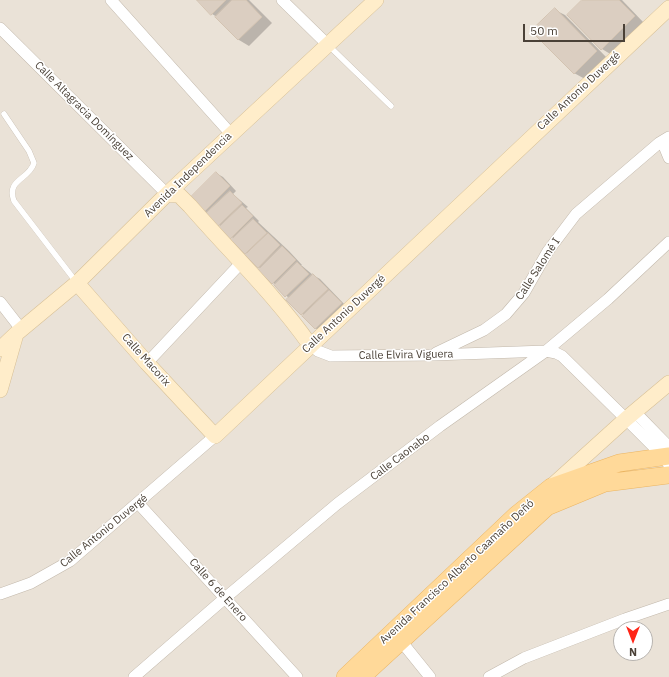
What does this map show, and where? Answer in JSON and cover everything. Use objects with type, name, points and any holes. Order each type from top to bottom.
[{"type":"main road","name":"Avenida Independencia","points":[[0,349],[19,331],[77,283],[167,194],[376,0]]},
{"type":"main road","name":"Calle Antonio Duvergé","points":[[215,436],[669,8]]},
{"type":"main road","name":"Calle Elvira Viguera","points":[[167,194],[180,196],[296,324],[310,345]]},
{"type":"main road","name":"Calle Macorix","points":[[77,283],[215,436]]},
{"type":"main road","points":[[0,390],[19,331]]},
{"type":"main road","points":[[551,487],[669,383]]},
{"type":"main road","name":"Avenida Francisco Alberto Caamaño Deñó","points":[[344,677],[516,514],[551,487],[619,463],[668,456]]},
{"type":"main road","name":"Avenida Francisco Alberto Caamaño Deñó","points":[[362,677],[546,507],[605,484],[669,475]]},
{"type":"street","points":[[111,0],[232,134]]},
{"type":"street","points":[[282,0],[328,45]]},
{"type":"street","name":"Calle Altagracia Domínguez","points":[[0,28],[167,194]]},
{"type":"street","points":[[665,139],[669,158]]},
{"type":"street","name":"Calle Salomé I","points":[[433,355],[484,330],[506,314],[524,293],[548,251],[576,214],[665,139]]},
{"type":"street","name":"Calle Caonabo","points":[[134,677],[337,504],[440,426],[546,351],[608,299],[669,242]]},
{"type":"street","points":[[147,362],[241,263]]},
{"type":"street","points":[[0,302],[19,331]]},
{"type":"street","name":"Calle Elvira Viguera","points":[[310,345],[318,352],[331,356],[433,355],[546,351],[556,353],[562,356],[631,415],[668,456]]},
{"type":"street","name":"Calle Antonio Duvergé","points":[[0,594],[31,583],[70,561],[215,436]]},
{"type":"street","name":"Calle 6 de Enero","points":[[138,503],[297,677]]},
{"type":"street","points":[[489,677],[524,658],[625,619],[669,604]]},
{"type":"street","points":[[401,641],[430,677]]},
{"type":"lane","points":[[328,45],[391,106]]},
{"type":"lane","points":[[4,114],[29,151],[34,163],[29,171],[13,186],[11,191],[14,201],[77,283]]},
{"type":"shaded area","points":[[0,0],[669,0],[669,677],[0,677]]},
{"type":"building","points":[[197,0],[226,0],[211,15]]},
{"type":"building","points":[[232,0],[246,0],[262,17],[238,40],[215,17]]},
{"type":"building","points":[[582,0],[619,0],[635,16],[601,50],[567,15]]},
{"type":"building","points":[[555,8],[597,51],[574,74],[531,31]]},
{"type":"building","points":[[216,172],[230,186],[204,212],[190,198]]},
{"type":"building","points":[[230,191],[242,203],[218,226],[205,214]]},
{"type":"building","points":[[242,205],[253,216],[230,239],[219,227]]},
{"type":"building","points":[[253,219],[267,233],[245,254],[231,240]]},
{"type":"building","points":[[268,233],[280,245],[258,268],[245,255]]},
{"type":"building","points":[[282,246],[296,260],[272,284],[258,270]]},
{"type":"building","points":[[297,262],[309,274],[285,297],[274,285]]},
{"type":"building","points":[[313,274],[328,289],[301,315],[286,300]]},
{"type":"building","points":[[329,290],[342,303],[315,329],[302,316]]}]
